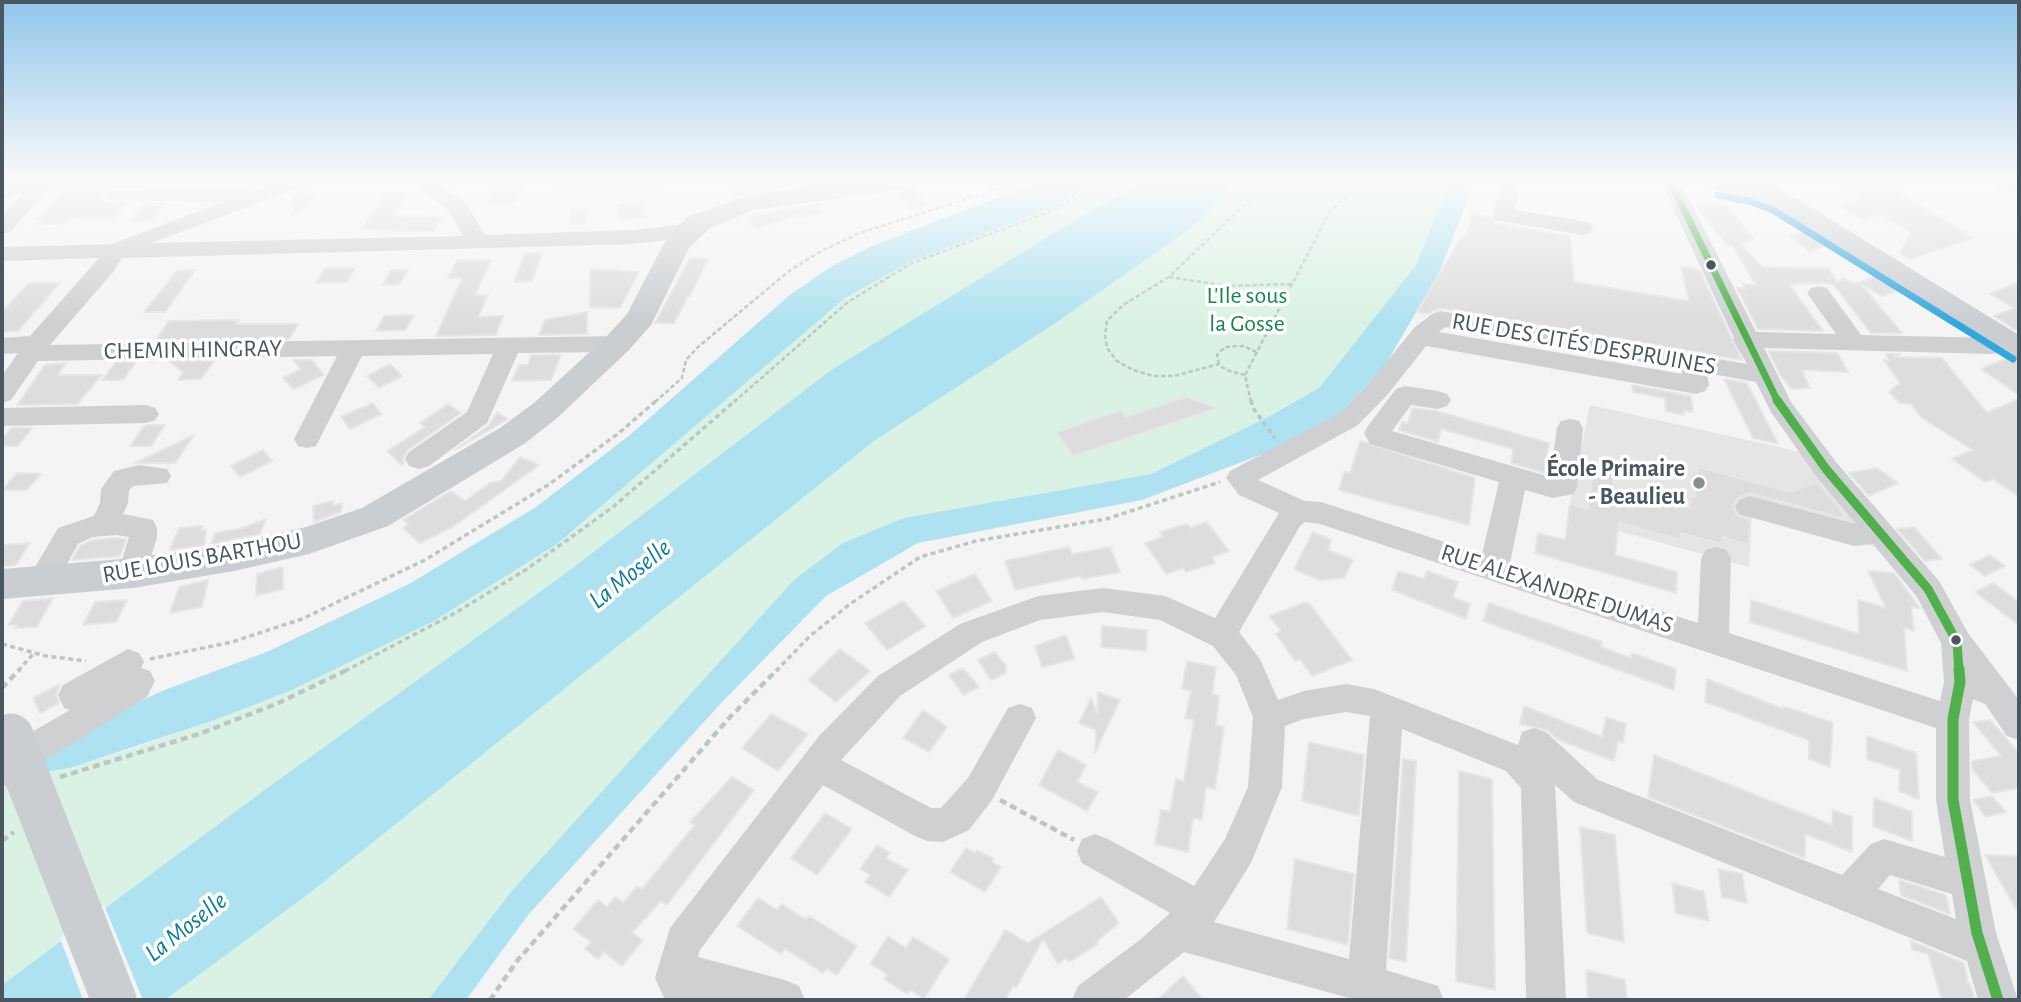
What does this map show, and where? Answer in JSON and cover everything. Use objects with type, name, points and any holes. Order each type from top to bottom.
[{"type":"main road","points":[[1825,230],[2006,347]]},
{"type":"main road","name":"RUE LOUIS BARTHOU","points":[[13,584],[133,573],[234,557],[309,540],[375,517],[512,436],[545,411],[640,318],[676,247],[688,231]]},
{"type":"main road","points":[[5,740],[114,1000]]},
{"type":"street","points":[[2,394],[35,348],[114,253],[132,243],[169,230]]},
{"type":"street","points":[[473,230],[473,242]]},
{"type":"street","points":[[1704,230],[1745,340],[1780,406],[1826,469],[1928,589],[1957,642],[2019,726]]},
{"type":"street","points":[[2,254],[632,237],[688,231]]},
{"type":"street","points":[[1819,293],[1853,341]]},
{"type":"street","name":"RUE DES CITÉS DESPRUINES","points":[[1240,478],[1349,419],[1380,388],[1420,337],[1696,385],[1693,363],[1764,375]]},
{"type":"street","points":[[1745,340],[2006,347]]},
{"type":"street","name":"CHEMIN HINGRAY","points":[[2,346],[354,348],[612,344]]},
{"type":"street","points":[[419,459],[478,417],[509,346]]},
{"type":"street","points":[[307,439],[354,348]]},
{"type":"street","points":[[1438,400],[1405,395],[1377,432],[1379,437],[1553,488],[1563,487],[1570,428]]},
{"type":"street","points":[[2,417],[146,414]]},
{"type":"street","points":[[104,526],[114,503],[115,489],[124,478],[157,476]]},
{"type":"street","points":[[1494,568],[1514,477]]},
{"type":"street","points":[[1240,478],[1249,488],[1301,512]]},
{"type":"street","points":[[1749,507],[1854,535],[1880,532]]},
{"type":"street","points":[[1221,635],[1290,518],[1301,512]]},
{"type":"street","name":"RUE ALEXANDRE DUMAS","points":[[1301,512],[1335,517],[1953,719]]},
{"type":"street","points":[[13,584],[68,536],[88,527],[143,528],[143,538],[133,573]]},
{"type":"street","points":[[1713,641],[1716,558]]},
{"type":"street","points":[[705,1000],[682,993],[674,978],[683,941],[831,747],[889,686],[971,633],[1038,608],[1103,600],[1165,608],[1221,635],[1250,668],[1269,717],[1265,787],[1238,851],[1189,920],[1155,953],[1092,1000]]},
{"type":"street","points":[[1957,642],[1960,682],[1953,719],[1952,800],[1982,948],[2005,996]]},
{"type":"street","points":[[5,740],[42,744],[136,688],[139,681],[82,698],[75,698],[74,695],[128,662]]},
{"type":"street","points":[[1960,682],[1996,694]]},
{"type":"street","points":[[1269,717],[1304,705],[1346,698],[1387,708],[1518,760],[1538,783],[1546,1000]]},
{"type":"street","points":[[1366,984],[1387,708]]},
{"type":"street","points":[[818,765],[927,824],[943,825],[957,818],[980,789],[1020,718]]},
{"type":"street","points":[[1534,743],[1586,791],[1982,948]]},
{"type":"street","points":[[1095,851],[1189,920],[1366,984],[1424,1000]]},
{"type":"street","points":[[1847,895],[1884,856],[1967,881]]},
{"type":"street","points":[[674,978],[691,974],[785,1000]]},
{"type":"path","points":[[2,643],[34,653],[93,662],[128,662],[232,642],[302,619],[425,560],[548,485],[619,433],[682,378],[686,359],[698,347],[789,271],[821,251],[870,230]]},
{"type":"path","points":[[57,778],[200,734],[276,704],[457,612],[527,569],[613,507],[848,302],[912,263],[1001,230]]},
{"type":"path","points":[[1218,230],[1168,277],[1123,306],[1107,321],[1107,348],[1117,361],[1133,370],[1153,376],[1174,376],[1219,365]]},
{"type":"path","points":[[1286,453],[1248,396],[1245,374],[1320,230]]},
{"type":"path","points":[[1168,277],[1227,286],[1293,284]]},
{"type":"path","points":[[1245,374],[1226,370],[1219,365],[1217,355],[1225,347],[1244,346],[1256,352]]},
{"type":"path","points":[[490,1000],[517,961],[730,717],[810,636],[850,604],[920,557],[976,541],[1107,519],[1215,483],[1240,478]]},
{"type":"path","points":[[2,688],[34,653]]},
{"type":"path","points":[[980,789],[1095,851]]},
{"type":"shaded area","name":"École Primaire - Beaulieu","points":[[1590,405],[1801,452],[1875,547],[1752,513],[1749,567],[1567,517]]},
{"type":"green space","points":[[994,230],[1059,230],[831,370],[566,573],[263,791],[2,985],[2,786],[38,773],[70,768],[141,746],[292,690],[434,621],[557,544],[845,298],[914,260]]},
{"type":"green space","name":"L'Ile sous la Gosse","points":[[1188,230],[1430,230],[1416,265],[1319,388],[1268,417],[1151,474],[904,518],[510,893],[428,1000],[165,1000],[311,892],[874,441],[1057,322]]},
{"type":"water","points":[[914,230],[994,230],[914,260],[845,298],[557,544],[434,621],[292,690],[217,719],[70,768],[38,773],[2,787],[2,765],[162,691],[269,651],[409,584],[536,507],[630,435],[791,294],[832,266],[874,245]]},
{"type":"water","name":"La Moselle","points":[[1059,230],[1188,230],[1057,322],[874,441],[311,892],[165,1000],[2,1000],[2,985],[263,791],[566,573],[831,370]]},
{"type":"water","points":[[1430,230],[1456,230],[1439,273],[1384,367],[1340,413],[1297,441],[1142,500],[918,543],[826,596],[724,700],[528,915],[466,1000],[428,1000],[510,893],[794,580],[843,543],[904,518],[1151,474],[1268,417],[1319,388],[1416,265]]},
{"type":"pier","points":[[104,905],[143,1000],[83,1000],[60,938]]},
{"type":"building","points":[[380,230],[435,230],[434,232]]},
{"type":"building","points":[[1468,230],[1534,230],[1570,236],[1574,282],[1689,301],[1681,267],[1699,269],[1742,360],[1440,308],[1427,314],[1417,312],[1462,236],[1466,237]]},
{"type":"building","points":[[1715,230],[1747,230],[1754,239],[1740,243],[1762,267],[1829,268],[1837,282],[1843,278],[1855,284],[1877,276],[1899,290],[1882,296],[1860,283],[1902,333],[1871,333],[1833,284],[1820,283],[1789,284],[1823,331],[1758,329],[1737,288],[1745,289],[1743,284],[1756,285],[1732,245],[1728,246]]},
{"type":"building","points":[[1906,230],[1960,230],[1973,238],[1910,259],[1900,253],[1911,233]]},
{"type":"building","points":[[1806,231],[1827,245],[1810,252],[1790,236]]},
{"type":"building","points":[[525,253],[542,253],[532,281],[514,282]]},
{"type":"building","points":[[690,258],[708,259],[674,323],[655,323]]},
{"type":"building","points":[[457,260],[491,260],[475,295],[488,295],[478,317],[503,316],[496,335],[436,336],[462,278],[448,278]]},
{"type":"building","points":[[325,268],[355,268],[347,282],[316,283]]},
{"type":"building","points":[[590,269],[639,272],[620,308],[590,307]]},
{"type":"building","points":[[195,270],[165,312],[144,312],[177,271]]},
{"type":"building","points":[[391,270],[408,270],[400,284],[383,285]]},
{"type":"building","points":[[2019,282],[2019,332],[1994,316],[2014,308],[1990,294]]},
{"type":"building","points":[[29,283],[60,283],[18,331],[2,332],[2,312]]},
{"type":"building","points":[[587,312],[587,334],[539,335],[545,320]]},
{"type":"building","points":[[414,315],[405,330],[376,331],[384,316]]},
{"type":"building","points":[[239,320],[236,324],[298,324],[289,339],[155,341],[169,321]]},
{"type":"building","points":[[1768,351],[1837,353],[1848,372],[1802,370],[1810,388],[1792,389],[1781,376]]},
{"type":"building","points":[[1886,354],[1900,354],[1893,357],[1942,358],[1987,413],[2019,399],[2019,497],[1993,479],[1985,482],[1952,459],[1973,450],[1922,418],[1911,404],[1900,403],[1889,392],[1900,383],[1884,360],[1890,361]]},
{"type":"building","points":[[531,355],[561,355],[551,380],[512,381],[519,365],[528,365]]},
{"type":"building","points":[[2007,358],[2019,361],[2019,395],[1981,369]]},
{"type":"building","points":[[293,360],[312,360],[324,375],[293,389],[283,378],[301,369]]},
{"type":"building","points":[[169,361],[214,361],[201,379],[178,380],[183,372]]},
{"type":"building","points":[[116,362],[136,362],[123,380],[102,380]]},
{"type":"building","points":[[66,363],[58,375],[102,375],[77,404],[17,405],[45,365]]},
{"type":"building","points":[[390,364],[402,376],[379,388],[367,376]]},
{"type":"building","points":[[1724,379],[1747,383],[1778,444],[1753,438]]},
{"type":"building","points":[[1632,385],[1691,396],[1693,412],[1684,410],[1684,415],[1666,411],[1665,398],[1633,392]]},
{"type":"building","points":[[1186,397],[1217,408],[1073,456],[1057,432],[1121,410],[1126,417]]},
{"type":"building","points":[[373,403],[381,414],[350,429],[341,417]]},
{"type":"building","points":[[448,404],[461,413],[408,450],[403,458],[404,463],[401,465],[387,451],[425,427],[420,423]]},
{"type":"building","points":[[1412,408],[1436,411],[1549,443],[1546,462],[1549,463],[1548,474],[1511,463],[1513,449],[1441,429],[1438,442],[1399,430],[1402,422],[1408,423]]},
{"type":"building","points":[[497,412],[508,419],[455,450],[489,425]]},
{"type":"building","points":[[165,425],[151,446],[130,446],[144,426]]},
{"type":"building","points":[[11,428],[32,428],[18,446],[2,446],[2,440]]},
{"type":"building","points":[[194,435],[175,463],[135,463]]},
{"type":"building","points":[[1360,441],[1475,478],[1469,525],[1339,490],[1344,472],[1350,473]]},
{"type":"building","points":[[263,450],[272,461],[240,477],[231,466]]},
{"type":"building","points":[[520,457],[539,465],[454,526],[420,543],[403,528],[408,524],[403,520],[451,491],[465,501],[490,483],[501,481]]},
{"type":"building","points":[[1698,467],[1791,492],[1817,482],[1843,512],[1843,518],[1750,493],[1738,498],[1733,506],[1737,515],[1750,520],[1749,544],[1722,537],[1722,544],[1681,533],[1681,540],[1619,522],[1615,555],[1677,572],[1676,593],[1535,553],[1538,533],[1565,540],[1570,504],[1588,509],[1593,469],[1614,475],[1613,486],[1690,508],[1691,496],[1695,497]]},
{"type":"building","points":[[1877,468],[1898,483],[1869,496],[1849,473]]},
{"type":"building","points":[[17,473],[41,474],[27,490],[2,490]]},
{"type":"building","points":[[333,501],[333,506],[342,503],[341,512],[314,522],[313,506]]},
{"type":"building","points":[[266,519],[260,534],[211,544],[215,533],[239,529]]},
{"type":"building","points":[[1207,522],[1229,551],[1212,557],[1215,563],[1186,572],[1183,568],[1166,574],[1145,543],[1163,537],[1160,532],[1187,524],[1190,528]]},
{"type":"building","points":[[203,526],[201,531],[206,530],[204,545],[170,550],[179,528]]},
{"type":"building","points":[[1914,527],[1942,559],[1925,561],[1897,529]]},
{"type":"building","points":[[1313,532],[1331,540],[1328,550],[1353,560],[1344,578],[1320,580],[1294,569]]},
{"type":"building","points":[[126,539],[120,556],[72,560],[80,546],[93,540]]},
{"type":"building","points":[[30,543],[16,565],[2,566],[2,545]]},
{"type":"building","points":[[1069,547],[1072,554],[1110,547],[1120,572],[1082,579],[1081,576],[1015,590],[1005,561]]},
{"type":"building","points":[[1990,555],[2005,566],[1985,576],[1970,565]]},
{"type":"building","points":[[283,567],[283,589],[256,596],[257,574]]},
{"type":"building","points":[[1398,571],[1424,579],[1427,571],[1458,582],[1453,597],[1470,604],[1466,619],[1392,590]]},
{"type":"building","points":[[1868,571],[1894,573],[1920,608],[1911,607],[1914,631],[1904,628],[1907,671],[1750,622],[1751,600],[1859,634],[1858,600],[1886,608]]},
{"type":"building","points":[[975,574],[992,601],[953,618],[936,591]]},
{"type":"building","points":[[208,580],[202,607],[170,613],[179,587]]},
{"type":"building","points":[[1993,583],[2019,602],[2019,625],[1975,592]]},
{"type":"building","points":[[53,598],[37,627],[15,628],[17,625],[8,625],[23,601]]},
{"type":"building","points":[[127,600],[116,622],[83,625],[95,602]]},
{"type":"building","points":[[903,601],[926,626],[887,650],[865,623]]},
{"type":"building","points":[[1309,603],[1352,660],[1312,676],[1300,659],[1295,661],[1276,634],[1281,631],[1269,616]]},
{"type":"building","points":[[1489,603],[1602,642],[1601,647],[1631,658],[1632,653],[1676,669],[1674,690],[1483,621]]},
{"type":"building","points":[[1102,626],[1147,630],[1146,651],[1101,647]]},
{"type":"building","points":[[1066,635],[1075,659],[1042,667],[1035,646]]},
{"type":"building","points":[[840,649],[870,671],[836,702],[808,680]]},
{"type":"building","points":[[995,652],[1006,666],[1006,673],[991,680],[978,660]]},
{"type":"building","points":[[1187,661],[1216,667],[1212,694],[1219,696],[1216,725],[1224,727],[1215,789],[1206,787],[1202,820],[1193,818],[1188,852],[1155,844],[1161,810],[1170,812],[1176,779],[1184,781],[1194,720],[1185,718],[1191,691],[1182,689]]},
{"type":"building","points":[[963,668],[979,687],[963,695],[949,675]]},
{"type":"building","points":[[1707,679],[1783,709],[1783,706],[1833,723],[1830,767],[1809,759],[1809,740],[1705,702]]},
{"type":"building","points":[[60,684],[56,694],[59,703],[40,713],[33,698]]},
{"type":"building","points":[[1098,692],[1120,700],[1095,753],[1096,730],[1079,723],[1091,698],[1097,714]]},
{"type":"building","points":[[1524,706],[1602,737],[1606,717],[1626,724],[1623,743],[1618,741],[1614,761],[1557,739],[1547,730],[1520,724]]},
{"type":"building","points":[[923,710],[947,727],[929,752],[903,738]]},
{"type":"building","points":[[771,714],[808,734],[778,771],[742,748]]},
{"type":"building","points":[[1990,720],[2019,753],[2019,788],[1992,793],[1972,769],[1972,761],[2001,756],[1973,722]]},
{"type":"building","points":[[1867,736],[1916,753],[1919,799],[1899,791],[1900,770],[1867,759]]},
{"type":"building","points":[[1309,742],[1364,755],[1359,816],[1302,801]]},
{"type":"building","points":[[1058,750],[1086,765],[1077,782],[1098,792],[1087,811],[1039,785]]},
{"type":"building","points":[[1654,755],[1832,825],[1833,810],[1852,817],[1852,852],[1805,834],[1805,858],[1648,797]]},
{"type":"building","points":[[1403,759],[1416,761],[1406,962],[1389,958]]},
{"type":"building","points":[[1459,771],[1492,779],[1495,990],[1456,981]]},
{"type":"building","points":[[732,777],[754,790],[667,905],[661,901],[632,933],[643,940],[622,966],[604,952],[598,959],[585,949],[591,942],[573,929],[598,900],[607,907],[615,897],[623,903],[637,886],[642,889],[695,825],[690,822]]},
{"type":"building","points":[[1992,796],[2006,812],[1986,817],[1973,800]]},
{"type":"building","points":[[1874,798],[1912,812],[1912,841],[1873,826]]},
{"type":"building","points":[[825,813],[852,829],[817,875],[791,858]]},
{"type":"building","points":[[1580,827],[1615,835],[1624,942],[1587,933]]},
{"type":"building","points":[[877,845],[890,853],[886,858],[908,870],[889,897],[865,882],[870,875],[860,869]]},
{"type":"building","points":[[966,848],[975,853],[977,850],[994,859],[992,862],[1001,867],[985,892],[950,872]]},
{"type":"building","points":[[1985,855],[2019,856],[2019,914]]},
{"type":"building","points":[[1295,859],[1354,874],[1348,945],[1287,929]]},
{"type":"building","points":[[1718,869],[1742,874],[1747,903],[1722,897]]},
{"type":"building","points":[[1899,880],[1946,895],[1950,914],[1901,895]]},
{"type":"building","points":[[1672,883],[1704,892],[1709,921],[1676,913]]},
{"type":"building","points":[[1101,897],[1119,923],[1096,942],[1098,944],[1069,962],[1066,958],[1058,964],[1043,939],[1016,988],[1013,986],[1005,1000],[964,1000],[1005,930],[1028,943]]},
{"type":"building","points":[[758,898],[777,910],[782,904],[806,920],[809,916],[857,946],[837,975],[827,968],[823,973],[785,949],[781,954],[737,926]]},
{"type":"building","points":[[888,936],[906,948],[913,937],[949,959],[924,999],[910,990],[907,994],[884,979],[887,974],[870,964]]},
{"type":"building","points":[[1911,941],[1964,963],[1968,984],[1975,1000],[1942,1000],[1928,954],[1912,950]]},
{"type":"building","points":[[1586,970],[1625,980],[1627,1000],[1588,1000]]},
{"type":"building","points":[[1183,976],[1203,1000],[1157,1000]]},
{"type":"transit line","points":[[1694,230],[1780,406],[1826,469],[1928,589],[1957,642],[1960,682],[1953,719],[1953,800],[1977,933],[1998,1000]]},
{"type":"transit line","points":[[1805,230],[2013,359]]},
{"type":"place","name":"École Primaire - Beaulieu","points":[[1699,483]]}]
